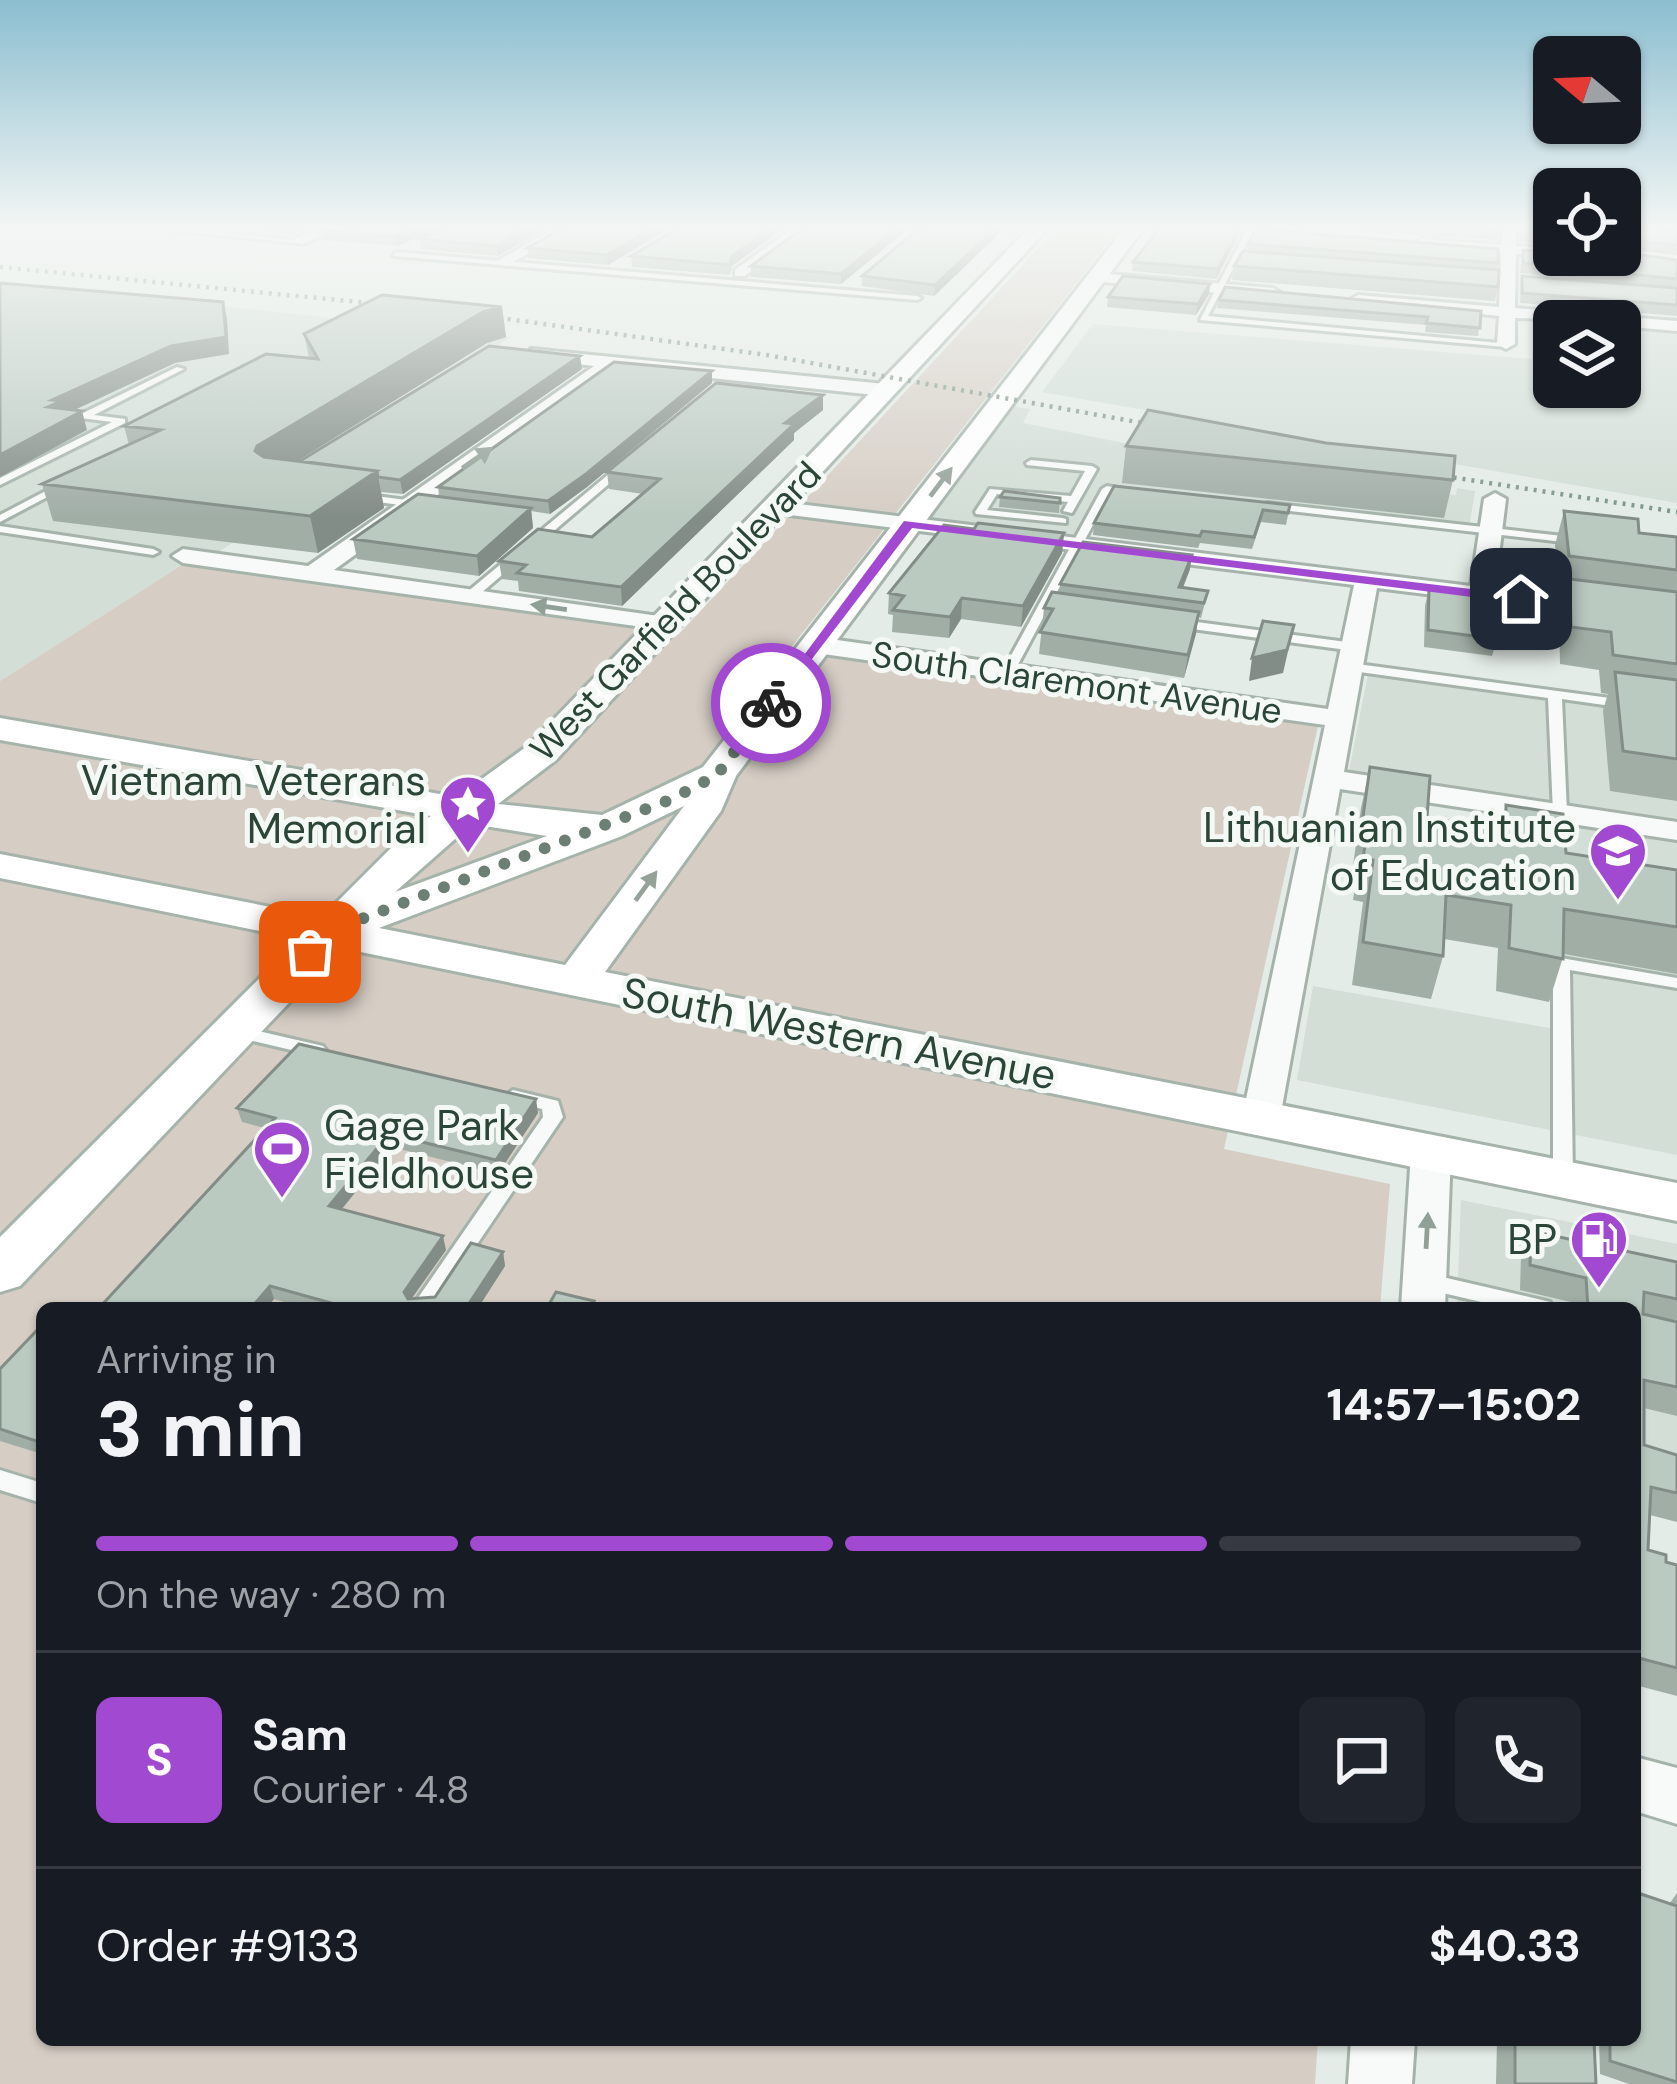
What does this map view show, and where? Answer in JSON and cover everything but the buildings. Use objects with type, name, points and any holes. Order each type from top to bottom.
[{"type":"street","name":"West Garfield Boulevard","points":[[0,1271],[414,848],[525,769],[949,322]]},
{"type":"street","points":[[577,980],[700,812],[717,775],[1063,322]]},
{"type":"street","points":[[1505,344],[1506,322]]},
{"type":"street","points":[[1641,323],[1677,326]]},
{"type":"street","points":[[511,352],[885,390]]},
{"type":"street","points":[[313,574],[420,505],[610,362]]},
{"type":"street","points":[[1482,594],[1495,500]]},
{"type":"street","points":[[774,507],[909,524],[1056,531],[1076,544],[1677,618]]},
{"type":"street","points":[[183,556],[664,622]]},
{"type":"street","points":[[1261,1118],[1367,580]]},
{"type":"street","name":"South Claremont Avenue","points":[[816,645],[1339,719]]},
{"type":"street","points":[[0,729],[537,823],[608,827]]},
{"type":"street","points":[[328,932],[608,827],[717,775]]},
{"type":"street","points":[[1328,778],[1677,831]]},
{"type":"street","name":"South Western Avenue","points":[[0,866],[1677,1202]]},
{"type":"street","points":[[1424,1294],[1431,1153]]},
{"type":"street","points":[[1641,1786],[1677,1796]]},
{"type":"street","points":[[1380,2084],[1383,2046]]},
{"type":"lane","points":[[1252,322],[1505,344]]},
{"type":"lane","points":[[0,482],[122,421],[84,416],[180,369]]},
{"type":"lane","points":[[717,390],[734,375]]},
{"type":"lane","points":[[470,596],[646,449]]},
{"type":"lane","points":[[1031,463],[1092,469],[1074,500],[1056,531],[980,512],[994,491],[1074,500]]},
{"type":"lane","points":[[0,519],[78,478]]},
{"type":"lane","points":[[1008,672],[1107,489],[1152,494]]},
{"type":"lane","points":[[352,496],[420,505]]},
{"type":"lane","points":[[1243,503],[1590,542]]},
{"type":"lane","points":[[536,520],[558,523]]},
{"type":"lane","points":[[0,530],[153,552]]},
{"type":"lane","points":[[1044,605],[1067,608]]},
{"type":"lane","points":[[1161,621],[1636,706]]},
{"type":"lane","points":[[1555,695],[1560,814]]},
{"type":"lane","points":[[1563,1179],[1561,963],[1677,983]]},
{"type":"lane","points":[[233,1031],[346,1057]]},
{"type":"lane","points":[[426,1302],[553,1117],[551,1105],[482,1089]]},
{"type":"lane","points":[[1424,1294],[1488,1302]]},
{"type":"lane","points":[[0,1480],[36,1491]]},
{"type":"shaded area","points":[[0,322],[371,322],[511,337],[274,485],[313,491],[198,565],[185,563],[0,681]]},
{"type":"shaded area","points":[[970,322],[1046,322],[896,513],[803,502]]},
{"type":"shaded area","points":[[1093,324],[1532,359],[1533,349],[1533,408],[1641,408],[1641,329],[1677,332],[1677,503],[1042,392]]},
{"type":"shaded area","points":[[1012,406],[1030,409],[1023,423],[1296,477],[1456,495],[1457,488],[1475,491],[1469,528],[1107,489],[1080,538],[926,520]]},
{"type":"shaded area","points":[[789,516],[885,528],[789,650],[1318,726],[1224,1149],[1390,1184],[1380,1302],[36,1302],[36,2046],[1318,2046],[1315,2084],[0,2084],[0,681],[185,563],[679,634]]},
{"type":"shaded area","points":[[1369,669],[1677,712],[1677,821],[1349,771]]},
{"type":"shaded area","points":[[1558,823],[1677,841],[1677,1155],[1297,1080],[1313,986],[1560,1030]]},
{"type":"shaded area","points":[[1461,1200],[1677,1244],[1677,1468],[1641,1459],[1641,1302],[1457,1302]]},
{"type":"railway","points":[[531,322],[767,355],[1170,428]]},
{"type":"railway","points":[[1418,472],[1677,512]]},
{"type":"way so far","points":[[310,952],[328,932],[608,827],[717,775],[771,703]]},
{"type":"place","name":"Vietnam Veterans Memorial","points":[[468,855]]},
{"type":"place","name":"Lithuanian Institute of Education","points":[[1618,902]]},
{"type":"place","name":"Gage Park Fieldhouse","points":[[282,1200]]},
{"type":"place","name":"BP","points":[[1599,1290]]},
{"type":"route","points":[[771,703],[909,524],[1521,599]]}]
